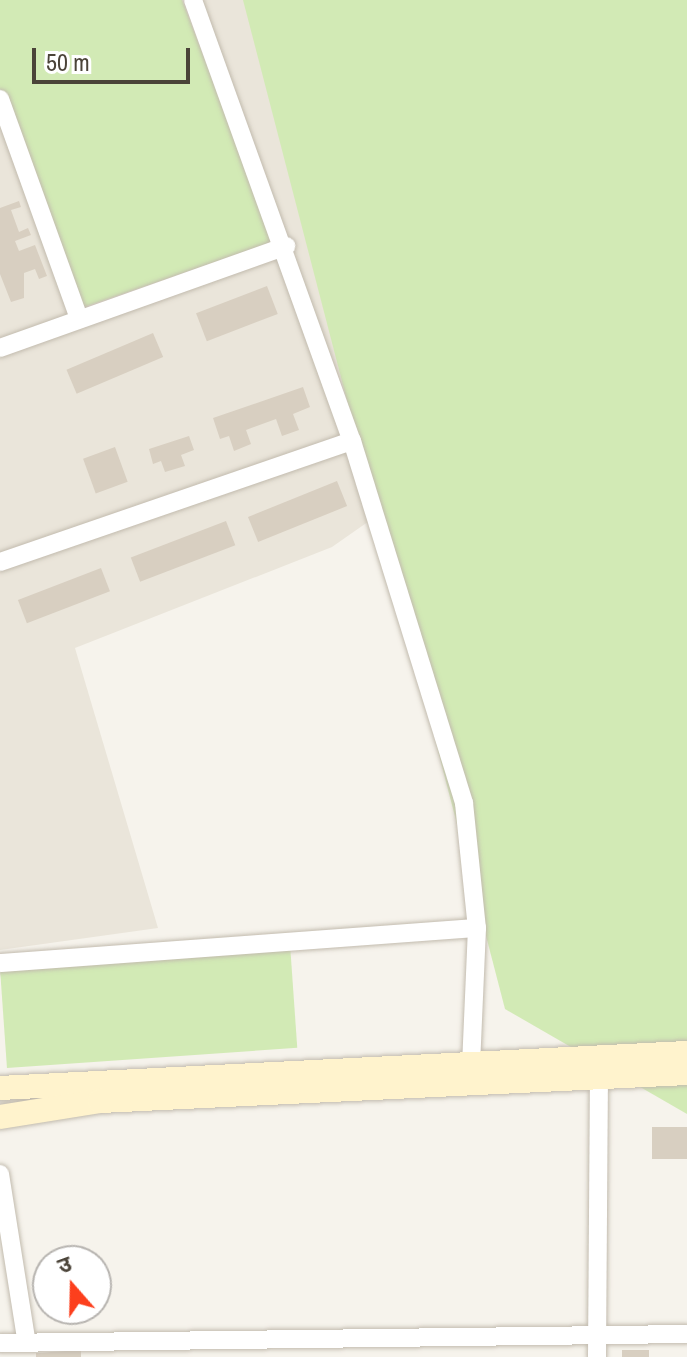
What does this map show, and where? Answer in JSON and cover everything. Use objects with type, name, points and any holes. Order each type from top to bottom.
[{"type":"street","points":[[193,0],[286,246],[352,441],[464,803],[477,928],[471,1063]]},
{"type":"street","points":[[0,99],[79,319]]},
{"type":"street","points":[[0,348],[286,246]]},
{"type":"street","points":[[0,562],[352,441]]},
{"type":"street","points":[[0,963],[477,928]]},
{"type":"street","points":[[0,1117],[100,1101],[599,1067],[687,1053]]},
{"type":"street","points":[[0,1088],[471,1063],[687,1073]]},
{"type":"street","points":[[597,1357],[599,1067]]},
{"type":"street","points":[[0,1174],[26,1339]]},
{"type":"street","points":[[0,1343],[26,1339],[110,1337],[687,1334]]},
{"type":"street","points":[[110,1337],[110,1357]]},
{"type":"shaded area","points":[[0,0],[301,0],[475,447],[332,547],[75,648],[158,928],[0,950]]},
{"type":"green space","points":[[0,0],[182,0],[274,242],[81,308],[0,90]]},
{"type":"green space","points":[[243,0],[687,0],[687,1114],[505,1009]]},
{"type":"green space","points":[[290,944],[297,1048],[7,1068],[0,964]]},
{"type":"building","points":[[19,201],[21,207],[11,210],[19,232],[28,228],[31,235],[15,241],[19,251],[35,245],[47,276],[39,279],[35,269],[24,273],[24,298],[11,302],[0,274],[0,208]]},
{"type":"building","points":[[267,286],[278,314],[207,341],[196,313]]},
{"type":"building","points":[[153,333],[163,357],[77,394],[66,370]]},
{"type":"building","points":[[303,387],[310,407],[293,414],[299,430],[282,436],[276,419],[246,430],[251,444],[234,451],[229,436],[220,439],[213,418]]},
{"type":"building","points":[[189,436],[194,450],[181,455],[185,466],[165,472],[161,461],[153,464],[149,449]]},
{"type":"building","points":[[115,447],[128,482],[96,493],[83,459]]},
{"type":"building","points":[[337,481],[347,506],[258,542],[248,517]]},
{"type":"building","points":[[226,521],[235,545],[140,582],[131,558]]},
{"type":"building","points":[[101,568],[110,591],[27,623],[18,600]]},
{"type":"building","points":[[652,1127],[687,1127],[687,1159],[652,1159]]},
{"type":"building","points":[[81,1350],[81,1357],[36,1357],[36,1353]]},
{"type":"building","points":[[622,1350],[649,1350],[649,1357],[622,1357]]}]
